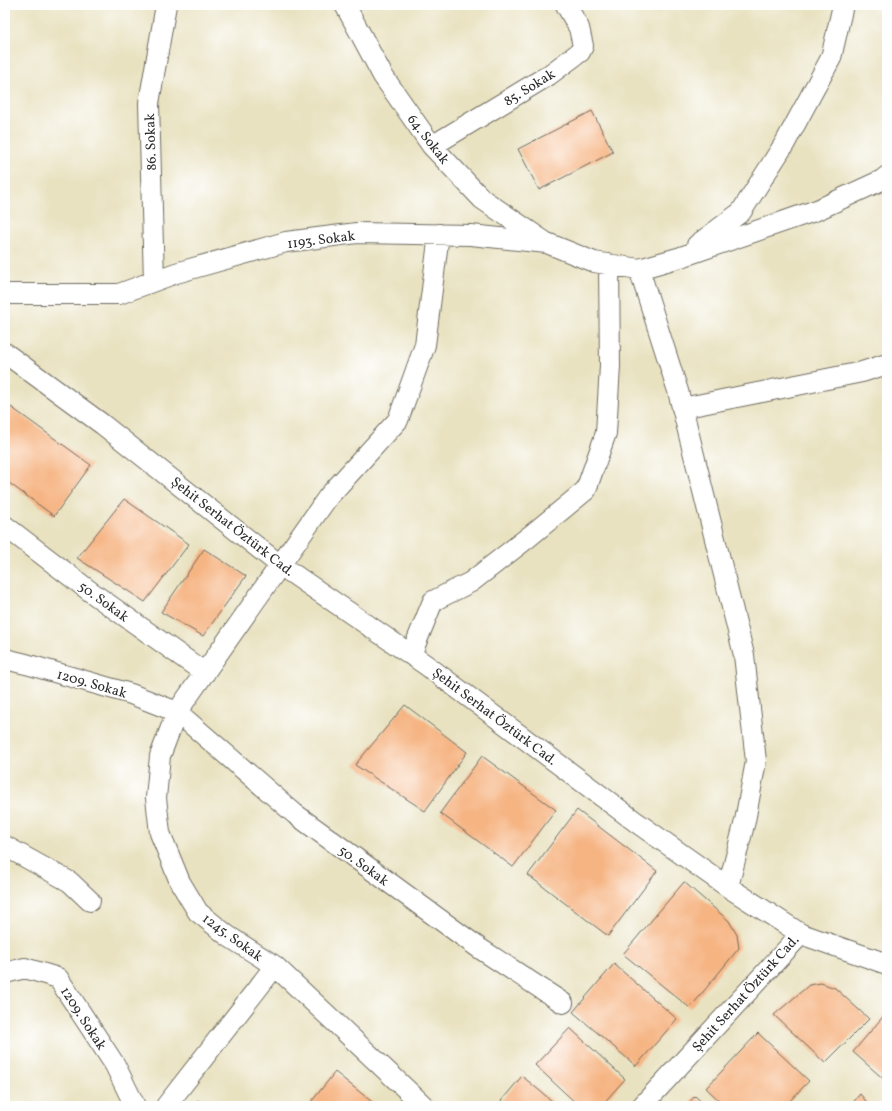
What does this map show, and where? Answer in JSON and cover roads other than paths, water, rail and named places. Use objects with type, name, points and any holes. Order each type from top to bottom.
[{"type":"street","name":"86. Sokak","points":[[154,281],[149,103],[166,5]]},
{"type":"street","name":"64. Sokak","points":[[345,5],[383,76],[432,146],[482,198],[547,243]]},
{"type":"street","name":"85. Sokak","points":[[432,146],[550,75],[580,52],[583,46],[579,28],[566,5]]},
{"type":"street","points":[[681,257],[741,212],[745,206],[785,143],[830,58],[843,5]]},
{"type":"street","points":[[728,887],[745,821],[756,761],[744,655],[678,391],[639,269],[681,257],[817,210],[882,180],[887,176]]},
{"type":"street","name":"1193. Sokak","points":[[5,294],[119,294],[176,273],[286,242],[357,233],[471,234],[547,243],[594,262],[639,269]]},
{"type":"street","name":"1245. Sokak","points":[[424,1106],[275,966],[228,936],[198,912],[180,882],[160,833],[156,798],[160,756],[177,712],[328,497],[398,420],[425,345],[438,234]]},
{"type":"street","points":[[411,655],[433,601],[471,582],[586,490],[606,433],[610,366],[609,264]]},
{"type":"street","name":"Şehit Serhat Öztürk Cad.","points":[[5,353],[102,424],[280,565],[411,655],[636,822],[728,887],[801,934],[642,1106]]},
{"type":"street","points":[[682,408],[862,372],[887,364]]},
{"type":"street","name":"50. Sokak","points":[[5,526],[91,592],[205,673]]},
{"type":"street","name":"1209. Sokak","points":[[5,659],[131,694],[177,712]]},
{"type":"street","name":"50. Sokak","points":[[177,712],[295,814],[479,948],[563,1003]]},
{"type":"street","points":[[5,846],[70,882],[90,901]]},
{"type":"street","points":[[801,934],[887,964]]},
{"type":"street","points":[[166,1106],[275,966]]},
{"type":"street","name":"1209. Sokak","points":[[5,970],[5,973],[25,968],[58,978],[115,1065],[135,1106]]}]
